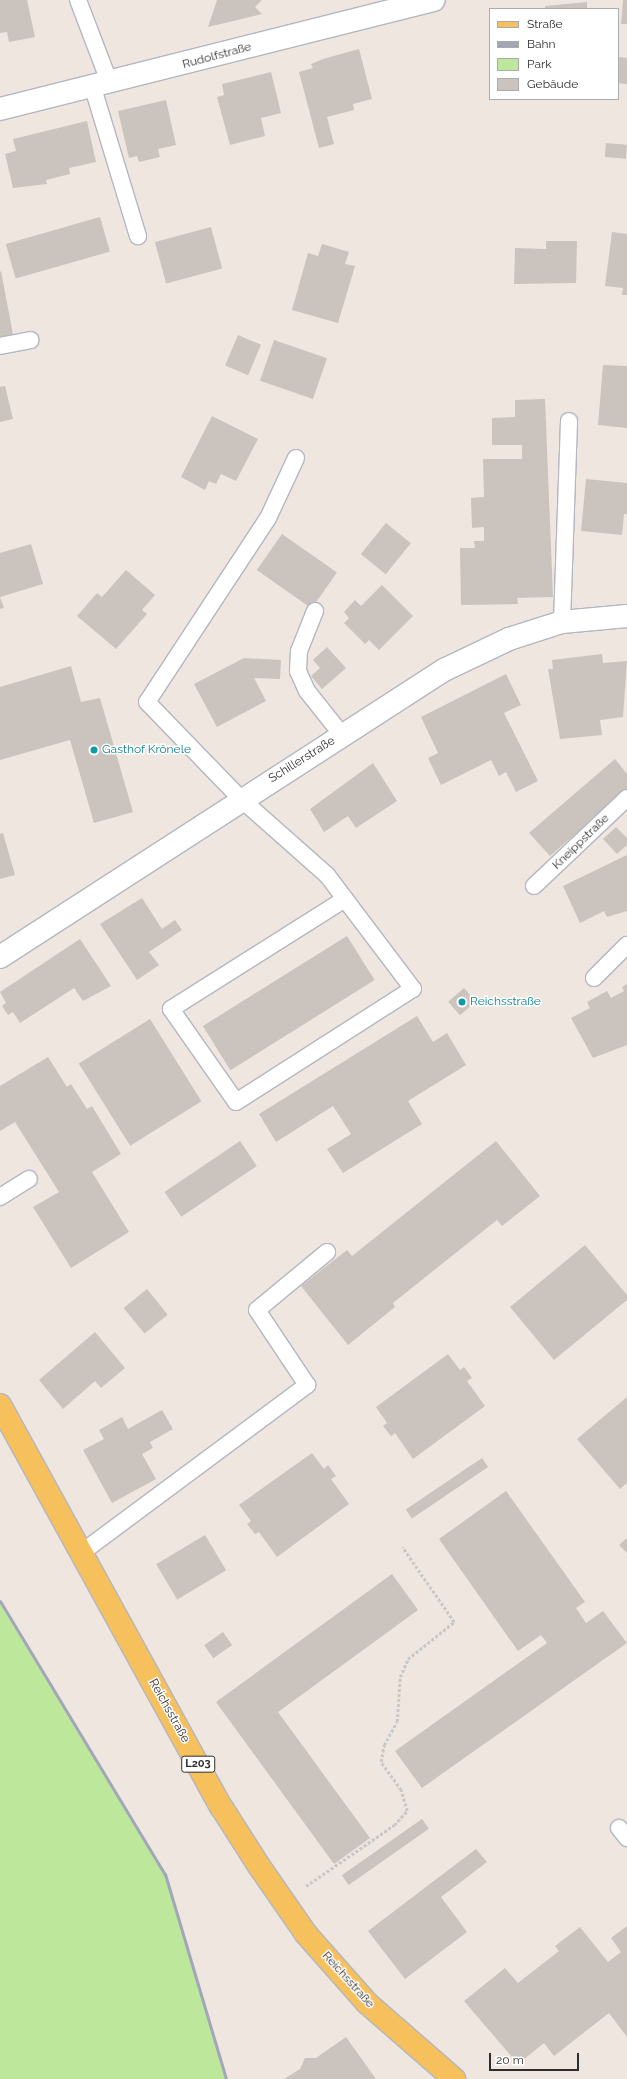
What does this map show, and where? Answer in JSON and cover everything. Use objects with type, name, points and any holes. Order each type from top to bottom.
[{"type":"main road","name":"Reichsstraße","points":[[0,1405],[222,1808],[283,1902],[367,2003],[450,2078]]},
{"type":"street","name":"Rudolfstraße","points":[[0,109],[102,86],[434,0]]},
{"type":"street","name":"Schillerstraße","points":[[0,957],[241,799],[444,670],[509,639],[562,622],[627,616]]},
{"type":"lane","points":[[78,0],[102,86],[138,236]]},
{"type":"lane","points":[[0,346],[30,340]]},
{"type":"lane","points":[[562,622],[568,421]]},
{"type":"lane","points":[[296,458],[268,518],[147,702],[241,799],[327,875],[346,899],[413,989],[236,1102],[171,1009],[346,899]]},
{"type":"lane","points":[[315,611],[299,651],[298,671],[307,691],[342,735]]},
{"type":"lane","name":"Kneippstraße","points":[[534,886],[627,798]]},
{"type":"lane","points":[[594,978],[627,945]]},
{"type":"lane","points":[[0,1197],[29,1179]]},
{"type":"lane","points":[[81,1553],[307,1385],[257,1310],[327,1252]]},
{"type":"path","points":[[306,1886],[394,1825],[407,1811],[400,1790],[381,1762],[384,1745],[397,1722],[400,1677],[408,1660],[454,1622],[402,1547]]},
{"type":"green space","points":[[0,1603],[165,1874],[226,2079],[0,2079]]},
{"type":"building","points":[[0,0],[27,0],[35,37],[9,42],[7,32],[0,33]]},
{"type":"building","points":[[217,0],[262,0],[255,7],[262,14],[208,27]]},
{"type":"building","points":[[623,0],[627,0],[627,24],[621,24]]},
{"type":"building","points":[[587,2],[587,8],[545,8],[545,6]]},
{"type":"building","points":[[359,49],[372,99],[353,104],[354,110],[327,117],[334,144],[319,148],[299,72],[313,68],[311,64],[323,59]]},
{"type":"building","points":[[619,57],[627,58],[627,84],[619,83]]},
{"type":"building","points":[[271,72],[281,113],[261,118],[265,136],[230,145],[217,97],[224,95],[222,84]]},
{"type":"building","points":[[166,100],[176,145],[158,149],[160,157],[139,162],[137,156],[129,158],[118,111]]},
{"type":"building","points":[[87,121],[96,162],[69,168],[70,174],[46,180],[47,184],[13,188],[5,154],[16,151],[13,139]]},
{"type":"building","points":[[606,143],[627,145],[626,159],[605,157]]},
{"type":"building","points":[[100,217],[110,252],[16,279],[6,244]]},
{"type":"building","points":[[211,227],[222,269],[166,284],[155,242]]},
{"type":"building","points":[[612,232],[627,234],[627,295],[622,295],[623,288],[605,286]]},
{"type":"building","points":[[546,241],[577,241],[576,283],[514,284],[515,248],[546,249]]},
{"type":"building","points":[[322,244],[349,252],[345,264],[355,266],[338,323],[292,310],[308,253],[318,256]]},
{"type":"building","points":[[1,271],[14,340],[0,342],[0,272]]},
{"type":"building","points":[[238,335],[261,345],[248,375],[225,365]]},
{"type":"building","points":[[274,340],[327,358],[313,399],[260,381]]},
{"type":"building","points":[[603,365],[627,366],[627,428],[598,425]]},
{"type":"building","points":[[5,386],[13,419],[0,422],[0,387]]},
{"type":"building","points":[[545,399],[553,597],[517,598],[518,604],[461,605],[460,548],[475,548],[474,541],[484,541],[484,527],[472,528],[471,498],[484,497],[483,459],[522,459],[522,445],[492,445],[492,418],[515,417],[515,400]]},
{"type":"building","points":[[212,416],[258,439],[236,481],[221,474],[216,484],[209,481],[205,490],[181,477]]},
{"type":"building","points":[[586,479],[627,483],[627,514],[624,514],[622,535],[581,531]]},
{"type":"building","points":[[386,523],[411,543],[386,574],[361,554]]},
{"type":"building","points":[[282,534],[337,572],[312,608],[257,570]]},
{"type":"building","points":[[31,544],[43,584],[0,597],[0,553]]},
{"type":"building","points":[[126,570],[155,595],[142,610],[147,614],[116,649],[77,616],[97,593],[102,597]]},
{"type":"building","points":[[382,585],[413,616],[379,650],[369,640],[365,644],[344,623],[349,618],[344,612],[355,600],[361,606]]},
{"type":"building","points":[[0,597],[4,608],[0,609]]},
{"type":"building","points":[[327,647],[346,668],[322,689],[311,676],[320,668],[313,660]]},
{"type":"building","points":[[602,654],[603,663],[627,661],[623,717],[600,720],[602,735],[560,739],[548,669],[553,669],[552,660]]},
{"type":"building","points":[[244,658],[281,660],[280,679],[254,678],[266,701],[217,727],[194,684]]},
{"type":"building","name":"Gasthof Krönele","points":[[71,666],[81,702],[100,698],[133,812],[94,823],[70,740],[0,760],[0,687]]},
{"type":"building","points":[[506,674],[521,705],[504,713],[538,781],[516,792],[506,772],[499,776],[491,760],[441,785],[428,758],[438,753],[421,717]]},
{"type":"building","points":[[615,759],[627,774],[627,789],[550,856],[529,833]]},
{"type":"building","points":[[373,763],[397,801],[356,828],[348,816],[324,832],[310,809]]},
{"type":"building","points":[[616,827],[627,838],[627,845],[617,854],[603,839]]},
{"type":"building","points":[[3,833],[15,875],[0,879],[0,834]]},
{"type":"building","points":[[627,855],[627,911],[607,917],[604,911],[580,923],[563,886]]},
{"type":"building","points":[[142,898],[162,929],[175,920],[182,930],[149,952],[159,965],[137,980],[100,924]]},
{"type":"building","points":[[347,936],[375,980],[230,1070],[203,1026]]},
{"type":"building","points":[[80,939],[111,986],[83,1001],[74,988],[20,1023],[13,1012],[8,1015],[2,1006],[6,1003],[0,992]]},
{"type":"building","points":[[627,984],[627,1045],[593,1058],[571,1018],[590,1008],[587,1002],[607,991],[611,998],[624,991],[622,987]]},
{"type":"building","name":"Reichsstraße","points":[[464,988],[476,1002],[460,1015],[448,1002]]},
{"type":"building","points":[[417,1016],[433,1042],[447,1033],[466,1065],[408,1101],[422,1124],[343,1173],[327,1149],[351,1134],[333,1106],[276,1142],[259,1114]]},
{"type":"building","points":[[150,1019],[201,1101],[130,1146],[79,1064]]},
{"type":"building","points":[[48,1057],[67,1087],[71,1084],[87,1109],[92,1106],[121,1154],[92,1172],[129,1232],[71,1268],[33,1207],[59,1192],[15,1122],[0,1131],[0,1086]]},
{"type":"building","points":[[240,1141],[257,1166],[181,1217],[165,1192]]},
{"type":"building","points":[[496,1141],[540,1196],[502,1226],[497,1220],[393,1303],[395,1307],[348,1345],[301,1286],[347,1250],[352,1256]]},
{"type":"building","points":[[585,1245],[627,1295],[627,1300],[554,1360],[510,1307]]},
{"type":"building","points":[[147,1289],[168,1315],[144,1334],[124,1308]]},
{"type":"building","points":[[95,1332],[125,1368],[101,1388],[95,1381],[63,1409],[39,1380]]},
{"type":"building","points":[[448,1354],[460,1370],[464,1367],[472,1378],[467,1381],[485,1406],[413,1459],[395,1433],[391,1436],[383,1426],[387,1423],[376,1407]]},
{"type":"building","points":[[627,1397],[627,1483],[620,1489],[577,1439]]},
{"type":"building","points":[[162,1410],[173,1429],[150,1442],[153,1448],[142,1454],[156,1479],[112,1503],[83,1450],[104,1439],[99,1430],[122,1417],[128,1429]]},
{"type":"building","points":[[312,1453],[324,1469],[328,1465],[336,1476],[331,1479],[349,1504],[277,1557],[259,1532],[255,1534],[247,1524],[251,1521],[239,1505]]},
{"type":"building","points":[[482,1458],[488,1467],[412,1519],[406,1509]]},
{"type":"building","points":[[506,1491],[585,1602],[576,1608],[586,1623],[603,1611],[627,1643],[422,1788],[395,1751],[547,1643],[541,1635],[518,1651],[439,1539]]},
{"type":"building","points":[[205,1535],[226,1570],[177,1600],[156,1564]]},
{"type":"building","points":[[627,1538],[627,1553],[619,1545]]},
{"type":"building","points":[[392,1574],[418,1610],[278,1712],[370,1838],[334,1864],[216,1702]]},
{"type":"building","points":[[223,1632],[232,1645],[213,1658],[204,1645]]},
{"type":"building","points":[[422,1819],[429,1829],[349,1885],[342,1875]]},
{"type":"building","points":[[476,1849],[487,1862],[441,1897],[467,1932],[405,1979],[368,1931]]},
{"type":"building","points":[[627,1926],[627,2037],[609,2013],[554,2056],[544,2043],[518,2064],[464,2001],[505,1968],[518,1983],[559,1951],[555,1946],[580,1927],[608,1962],[621,1952],[611,1938]]},
{"type":"building","points":[[346,2037],[376,2079],[284,2079],[300,2069],[305,2058],[316,2058]]},
{"type":"railway","points":[[0,1601],[165,1874],[226,2079]]},
{"type":"place","name":"Gasthof Krönele","points":[[94,750]]},
{"type":"place","name":"Reichsstraße","points":[[462,1002]]}]
